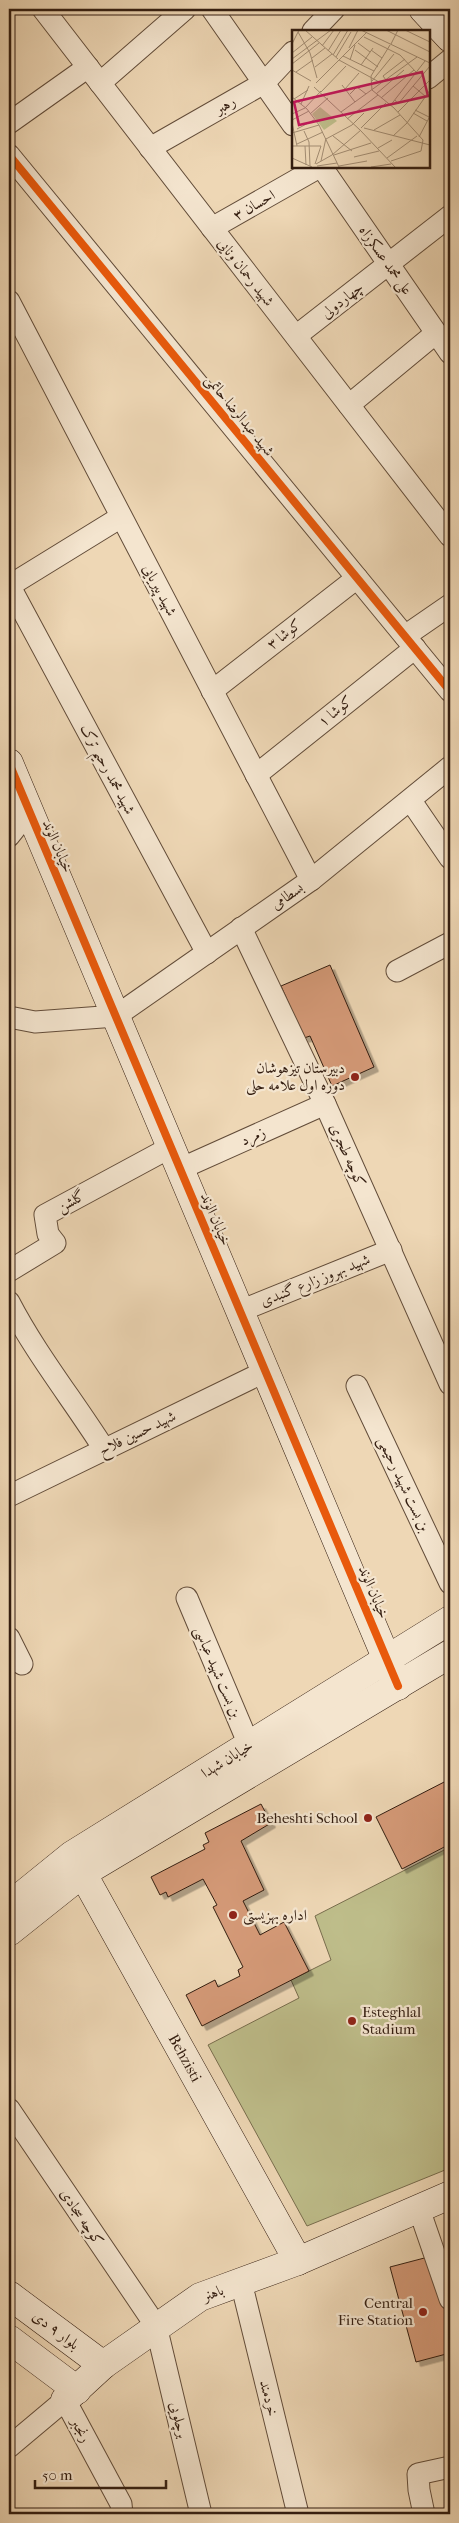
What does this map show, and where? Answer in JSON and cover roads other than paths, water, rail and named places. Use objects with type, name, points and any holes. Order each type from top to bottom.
[{"type":"street","name":"شهید رحمان ونایی","points":[[42,9],[450,536]]},
{"type":"street","points":[[9,123],[94,75],[185,9]]},
{"type":"street","points":[[212,9],[292,124]]},
{"type":"street","points":[[314,30],[334,9]]},
{"type":"street","points":[[423,9],[450,38]]},
{"type":"street","name":"رهبر","points":[[150,148],[264,83],[292,53]]},
{"type":"street","points":[[429,77],[450,60]]},
{"type":"street","name":"شهید عبدالرضا حاتمی","points":[[9,155],[450,691]]},
{"type":"street","name":"احسان ۳","points":[[212,228],[317,168]]},
{"type":"street","name":"علی محمد عسکرزاه","points":[[322,168],[450,353]]},
{"type":"street","name":"چهاردولی","points":[[296,336],[450,216]]},
{"type":"street","name":"شهید پیریایی","points":[[9,301],[311,880]]},
{"type":"street","points":[[349,405],[436,333]]},
{"type":"street","points":[[9,586],[121,517]]},
{"type":"street","name":"کوشا ۳","points":[[212,691],[357,578]]},
{"type":"street","name":"شهید محمد رحیم ترک","points":[[9,586],[207,953]]},
{"type":"street","name":"کوشا ۱","points":[[256,775],[450,605]]},
{"type":"street","name":"خیابان الوند","points":[[9,763],[398,1686]]},
{"type":"street","name":"بسطامی","points":[[116,1016],[311,880],[411,801],[450,767]]},
{"type":"street","points":[[411,801],[450,858]]},
{"type":"street","points":[[9,836],[28,811]]},
{"type":"street","name":"کوچه طجری","points":[[241,928],[325,1104],[450,1384]]},
{"type":"street","points":[[397,971],[450,943]]},
{"type":"street","points":[[9,1017],[35,1022],[116,1016]]},
{"type":"street","name":"زمرد","points":[[176,1158],[325,1104]]},
{"type":"street","name":"گلشن","points":[[9,1271],[55,1243],[48,1234],[46,1215],[176,1158]]},
{"type":"street","name":"شهید بهروز زارع گنبدی","points":[[240,1311],[390,1250]]},
{"type":"street","points":[[9,1302],[24,1332],[73,1400],[104,1449]]},
{"type":"street","name":"شهید حسین فلاح","points":[[9,1496],[266,1371]]},
{"type":"street","name":"بن بست شهید رحیمی","points":[[357,1386],[450,1583]]},
{"type":"street","name":"بن بست شهید عباسی","points":[[187,1598],[249,1745]]},
{"type":"street","name":"خیابان شهدا","points":[[9,1932],[78,1864],[249,1745],[450,1620]]},
{"type":"street","points":[[9,1638],[22,1664]]},
{"type":"street","name":"خیابان شهدا","points":[[9,1906],[78,1864],[398,1686],[450,1654]]},
{"type":"street","name":"Behzisti","points":[[78,1864],[298,2261]]},
{"type":"street","name":"کوچه سجادی","points":[[13,2125],[156,2326]]},
{"type":"street","name":"باهنر","points":[[9,2447],[71,2395],[103,2365],[156,2326],[200,2297],[298,2261],[450,2195]]},
{"type":"street","points":[[419,2209],[450,2299]]},
{"type":"street","name":"خردمند","points":[[241,2282],[298,2514]]},
{"type":"street","name":"بلوار ۹ دی","points":[[9,2295],[103,2365]]},
{"type":"street","name":"برچلویی","points":[[156,2326],[201,2514]]},
{"type":"street","points":[[9,2339],[71,2395]]},
{"type":"street","name":"رنجبر","points":[[71,2395],[121,2504],[122,2514]]},
{"type":"street","points":[[424,2514],[418,2474],[450,2467]]},
{"type":"place","name":"دبیرستان تیزهوشان دوره اول علامه حلی","points":[[355,1077]]},
{"type":"place","name":"Beheshti School","points":[[368,1818]]},
{"type":"place","name":"اداره بهزیستی","points":[[233,1915]]},
{"type":"place","name":"Esteghlal Stadium","points":[[352,2021]]},
{"type":"place","name":"Central Fire Station","points":[[423,2312]]}]
